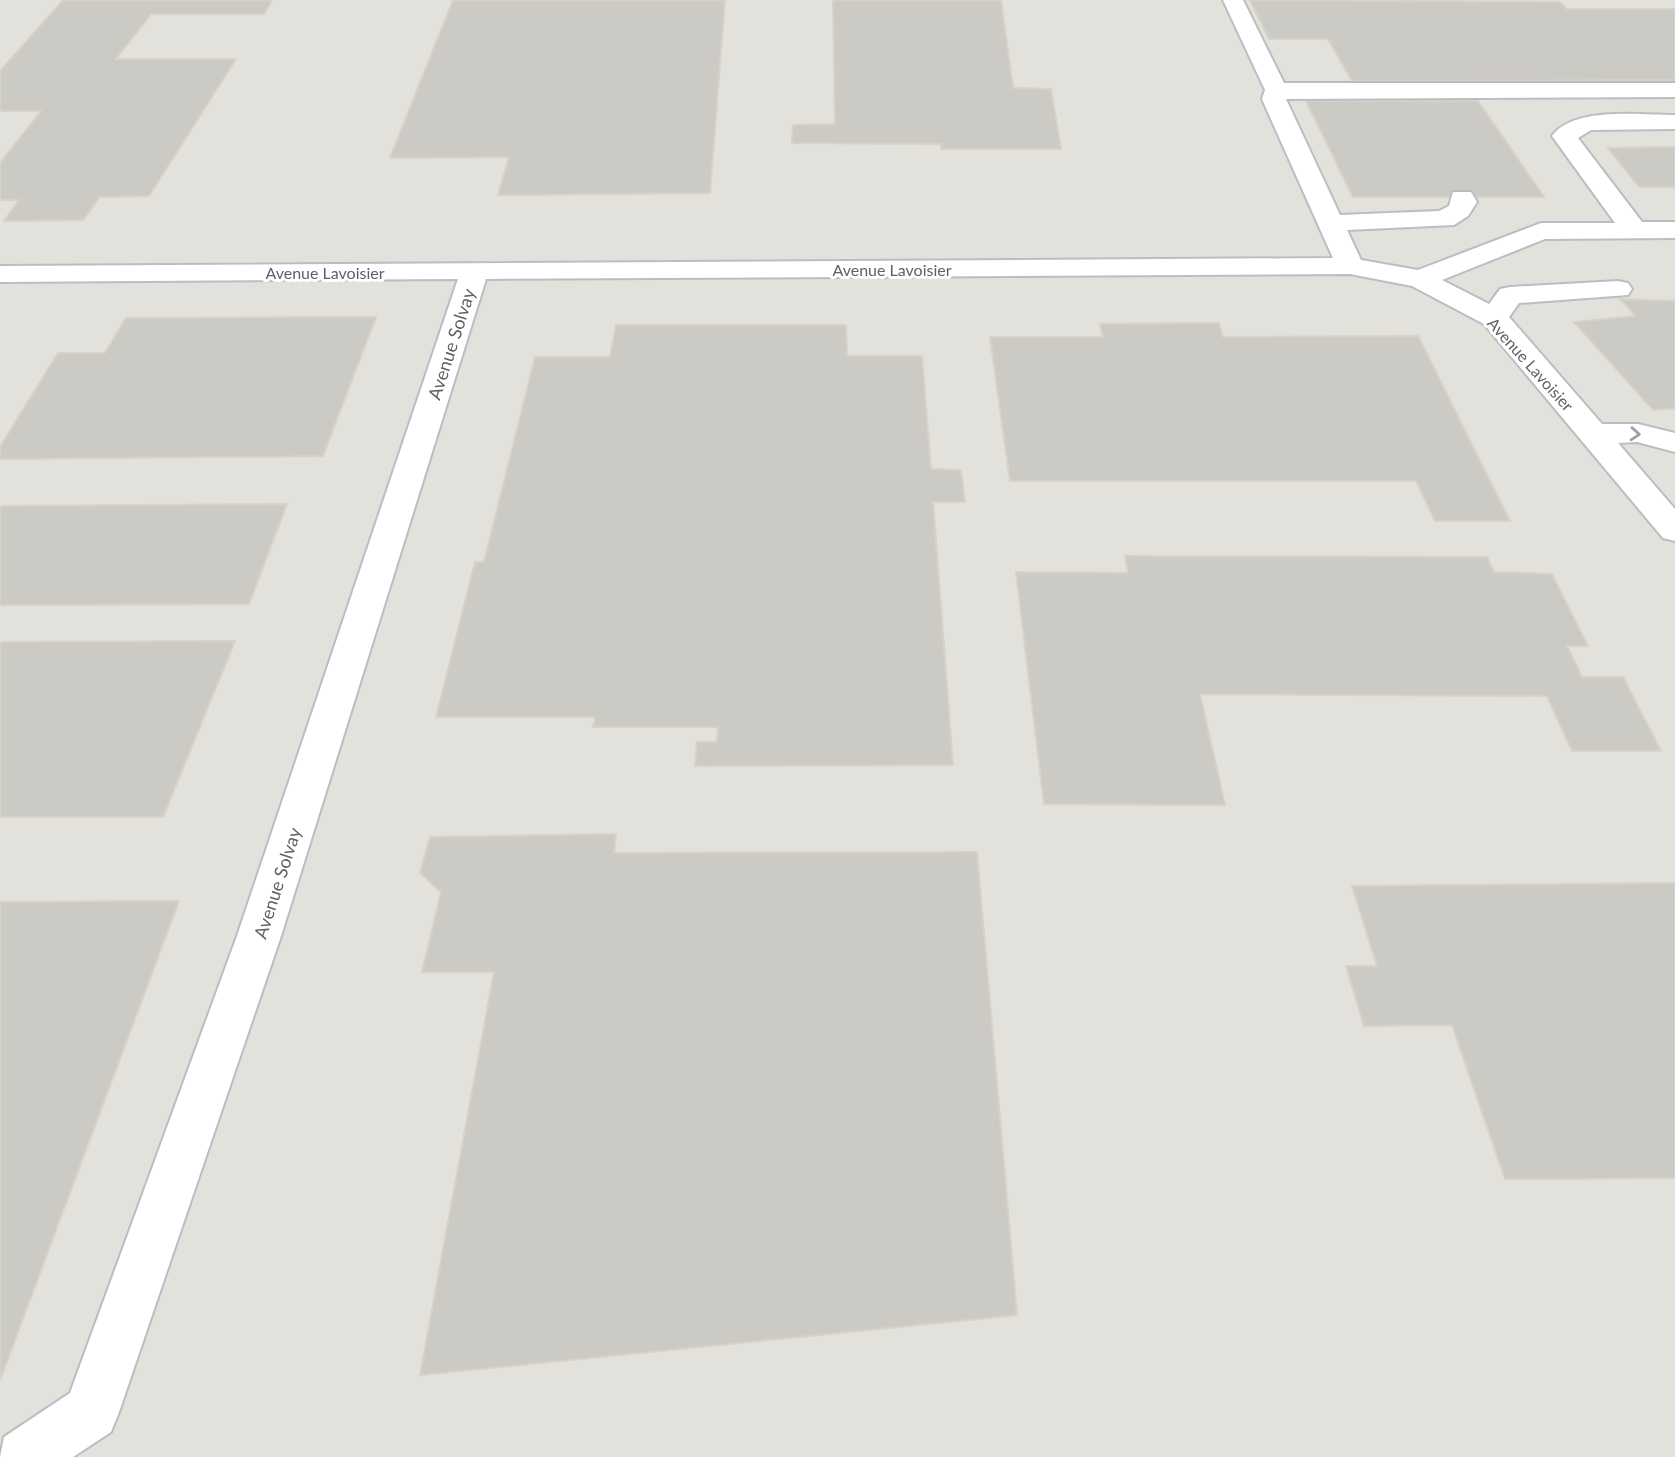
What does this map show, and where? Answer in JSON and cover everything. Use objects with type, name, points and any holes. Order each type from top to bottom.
[{"type":"street","points":[[1233,0],[1276,90],[1274,99],[1350,266]]},
{"type":"street","points":[[1276,90],[1675,90]]},
{"type":"street","points":[[1634,230],[1564,136],[1586,122],[1675,122]]},
{"type":"street","points":[[1332,223],[1445,219],[1459,211],[1464,202],[1462,197]]},
{"type":"street","points":[[1420,279],[1541,231],[1675,230]]},
{"type":"street","name":"Avenue Lavoisier","points":[[0,274],[1350,266],[1420,279],[1494,318],[1675,530]]},
{"type":"street","name":"Avenue Solvay","points":[[24,1457],[90,1412],[259,936],[474,273]]},
{"type":"street","points":[[1494,318],[1510,295],[1618,289]]},
{"type":"street","points":[[1594,434],[1639,433],[1675,443]]},
{"type":"shaded area","points":[[0,0],[1675,0],[1675,1457],[0,1457]]},
{"type":"building","points":[[63,0],[272,0],[264,14],[151,14],[116,59],[236,59],[149,196],[100,197],[83,220],[4,221],[19,200],[0,200],[0,163],[41,111],[0,111],[0,71]]},
{"type":"building","points":[[453,0],[725,0],[710,193],[498,195],[509,157],[390,158]]},
{"type":"building","points":[[833,0],[1001,0],[1013,88],[1051,89],[1061,149],[941,149],[941,144],[792,143],[793,125],[835,124]]},
{"type":"building","points":[[1250,0],[1560,2],[1567,9],[1675,9],[1675,80],[1352,81],[1328,39],[1269,39]]},
{"type":"building","points":[[1306,101],[1478,101],[1544,197],[1353,197]]},
{"type":"building","points":[[1675,147],[1675,187],[1639,187],[1608,148]]},
{"type":"building","points":[[1620,299],[1675,301],[1675,408],[1653,410],[1574,322],[1636,316]]},
{"type":"building","points":[[376,317],[323,456],[0,459],[0,447],[58,353],[105,353],[126,318]]},
{"type":"building","points":[[1219,323],[1223,337],[1418,336],[1510,521],[1435,521],[1416,481],[1010,481],[990,337],[1103,337],[1100,324]]},
{"type":"building","points":[[616,325],[846,325],[847,356],[922,356],[931,469],[961,470],[965,502],[933,502],[953,765],[695,766],[697,742],[717,742],[718,727],[593,727],[595,717],[436,717],[475,562],[484,562],[535,357],[610,357]]},
{"type":"building","points":[[287,504],[249,604],[0,605],[0,506]]},
{"type":"building","points":[[1125,556],[1487,557],[1494,572],[1552,574],[1588,646],[1567,646],[1582,677],[1623,677],[1661,751],[1572,751],[1547,696],[1200,694],[1225,805],[1044,804],[1016,572],[1128,573]]},
{"type":"building","points":[[235,641],[163,817],[0,817],[0,642]]},
{"type":"building","points":[[616,834],[614,853],[977,852],[1017,1315],[420,1375],[494,972],[422,972],[441,892],[420,873],[430,837]]},
{"type":"building","points":[[1675,883],[1675,1178],[1505,1179],[1452,1025],[1364,1026],[1346,966],[1377,966],[1352,886]]},
{"type":"building","points":[[179,901],[0,1380],[0,902]]}]
